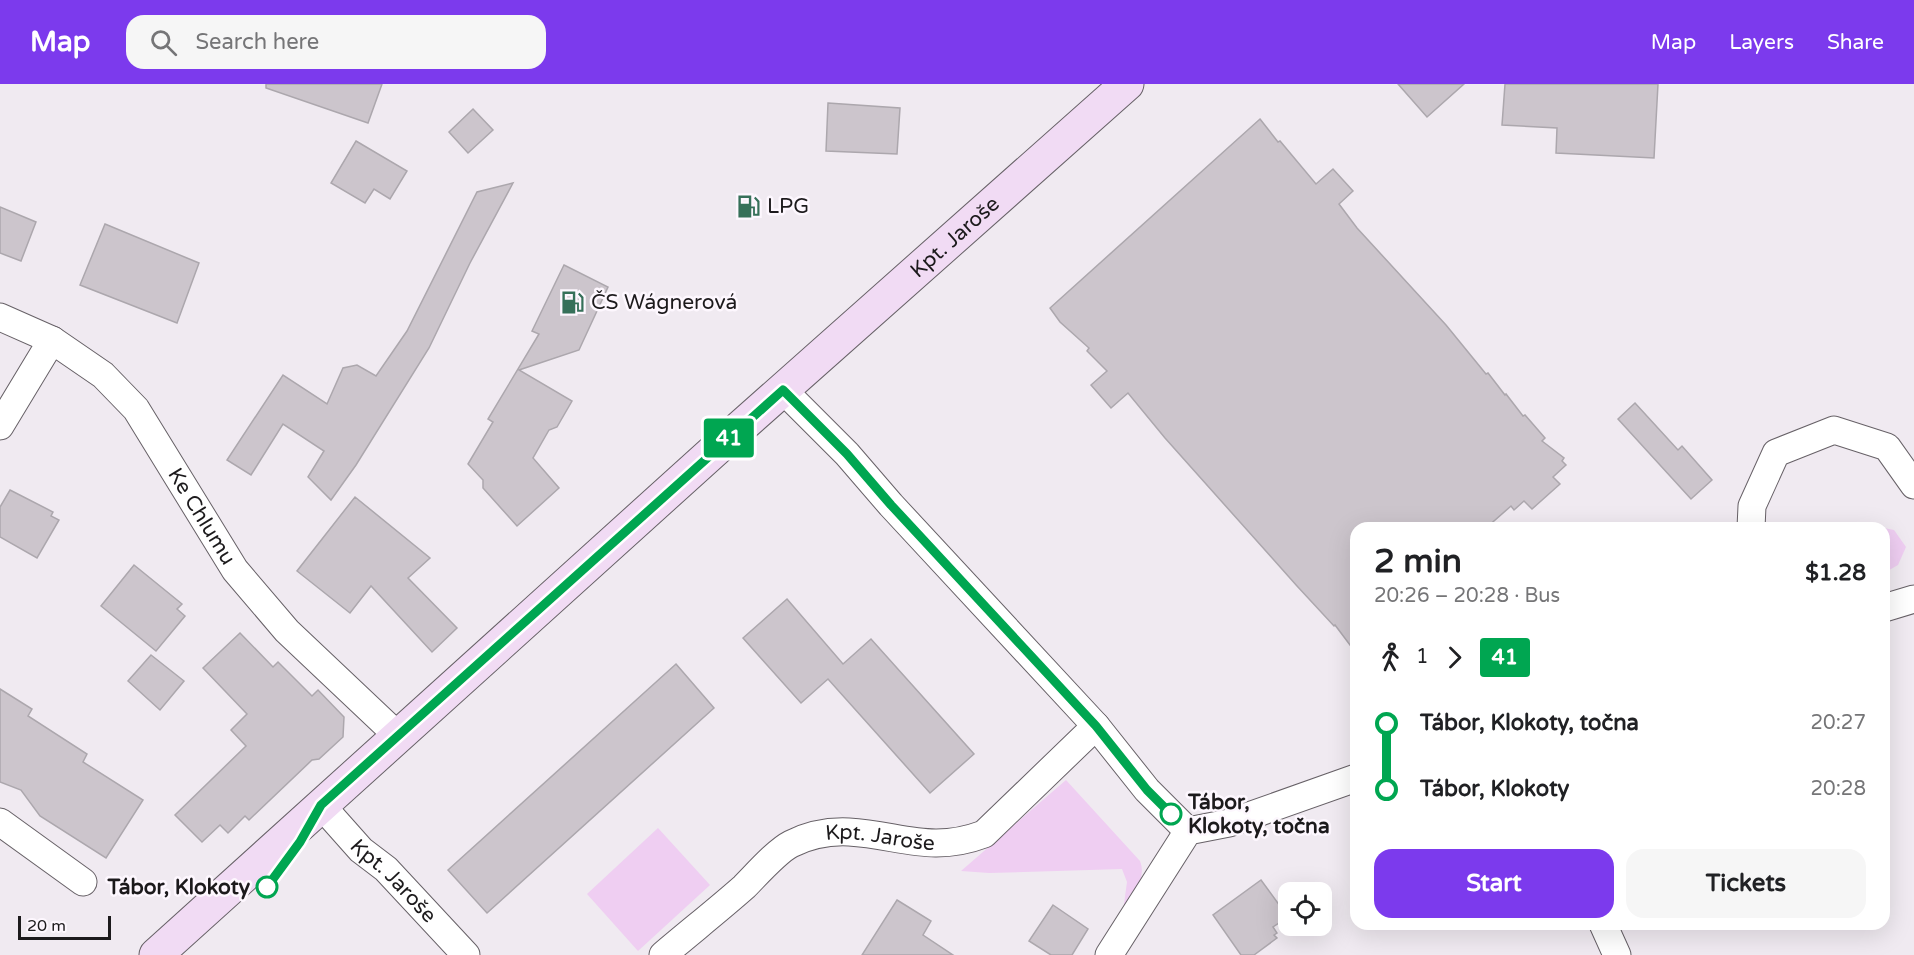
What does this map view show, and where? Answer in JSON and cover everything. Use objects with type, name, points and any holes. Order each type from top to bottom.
[{"type":"street","name":"Kpt. Jaroše","points":[[156,955],[397,735],[1126,84]]},
{"type":"street","name":"Ke Chlumu","points":[[0,317],[52,340],[103,375],[136,409],[236,570],[287,630],[397,735]]},
{"type":"street","points":[[0,426],[52,340]]},
{"type":"street","points":[[783,390],[847,454],[899,514],[1096,726],[1147,790],[1188,831]]},
{"type":"street","points":[[1751,522],[1752,506],[1776,453],[1834,430],[1887,447],[1914,484]]},
{"type":"street","points":[[1890,606],[1914,599]]},
{"type":"street","name":"Kpt. Jaroše","points":[[663,955],[737,893],[789,845],[815,835],[848,832],[944,844],[964,842],[984,834],[1096,726]]},
{"type":"street","points":[[1109,955],[1188,831],[1230,823],[1350,780]]},
{"type":"street","name":"Kpt. Jaroše","points":[[321,805],[362,850],[386,869],[466,955]]},
{"type":"street","points":[[0,822],[83,882]]},
{"type":"street","points":[[1606,930],[1617,955]]},
{"type":"shaded area","points":[[1890,529],[1894,530],[1906,547],[1898,565],[1890,570]]},
{"type":"shaded area","points":[[1066,780],[1140,861],[1142,874],[1140,881],[1135,894],[1123,911],[1127,882],[1122,869],[989,873],[961,871]]},
{"type":"shaded area","points":[[658,828],[710,885],[638,951],[587,894]]},
{"type":"building","points":[[266,84],[382,84],[368,123],[266,88]]},
{"type":"building","points":[[1398,84],[1464,84],[1427,117]]},
{"type":"building","points":[[1505,84],[1658,84],[1654,158],[1556,153],[1557,128],[1502,125]]},
{"type":"building","points":[[828,103],[900,108],[897,154],[826,151]]},
{"type":"building","points":[[473,109],[493,130],[468,153],[449,132]]},
{"type":"building","points":[[1260,119],[1316,184],[1333,169],[1353,191],[1339,204],[1357,228],[1545,438],[1542,441],[1564,458],[1562,461],[1566,465],[1553,477],[1560,484],[1532,509],[1524,501],[1514,510],[1511,506],[1493,522],[1350,522],[1350,645],[1335,625],[1297,586],[1165,438],[1128,393],[1111,408],[1091,385],[1107,371],[1087,351],[1089,348],[1060,322],[1050,308]]},
{"type":"building","points":[[356,141],[407,171],[390,199],[374,189],[365,203],[331,183]]},
{"type":"building","points":[[513,183],[470,263],[429,348],[356,465],[331,500],[308,477],[324,451],[283,424],[251,475],[227,460],[283,375],[327,404],[343,368],[357,365],[376,376],[407,331],[477,192]]},
{"type":"building","points":[[0,207],[36,222],[21,261],[0,253]]},
{"type":"building","points":[[105,224],[199,263],[177,323],[80,285]]},
{"type":"building","points":[[564,265],[608,287],[579,350],[519,370],[572,401],[557,427],[549,430],[533,458],[559,488],[517,526],[483,488],[483,480],[468,464],[493,422],[488,419],[539,334],[532,331]]},
{"type":"building","points":[[1635,403],[1678,450],[1682,446],[1712,480],[1691,499],[1618,419]]},
{"type":"building","points":[[10,490],[53,512],[51,516],[59,520],[37,558],[0,537],[0,507]]},
{"type":"building","points":[[355,497],[430,558],[408,578],[457,628],[432,652],[371,586],[350,613],[297,571]]},
{"type":"building","points":[[134,565],[182,604],[177,609],[185,616],[156,651],[101,606]]},
{"type":"building","points":[[787,599],[843,664],[871,639],[974,754],[930,793],[828,679],[801,703],[743,638]]},
{"type":"building","points":[[240,633],[273,667],[278,662],[312,696],[318,690],[344,717],[343,737],[319,759],[312,760],[249,820],[245,816],[228,833],[220,825],[202,842],[175,815],[246,746],[231,730],[247,714],[203,668]]},
{"type":"building","points":[[151,655],[184,681],[160,710],[128,681]]},
{"type":"building","points":[[676,664],[714,708],[487,913],[448,870]]},
{"type":"building","points":[[0,689],[32,709],[28,716],[87,754],[83,762],[143,800],[106,858],[40,816],[21,790],[0,782]]},
{"type":"building","points":[[1261,880],[1278,903],[1278,924],[1273,927],[1277,938],[1254,955],[1241,955],[1213,915]]},
{"type":"building","points":[[897,900],[931,921],[923,935],[953,955],[862,955]]},
{"type":"building","points":[[1053,905],[1088,929],[1072,955],[1051,955],[1029,941]]},
{"type":"bus line","name":"41","points":[[267,887],[300,842],[321,805],[783,390],[847,454],[891,505],[1096,726],[1147,790],[1171,814]]},
{"type":"place","name":"LPG","points":[[749,206]]},
{"type":"place","name":"ČS Wágnerová","points":[[573,302]]},
{"type":"place","name":"Tábor, Klokoty, točna","points":[[1171,814]]},
{"type":"place","name":"Tábor, Klokoty","points":[[267,887]]}]
